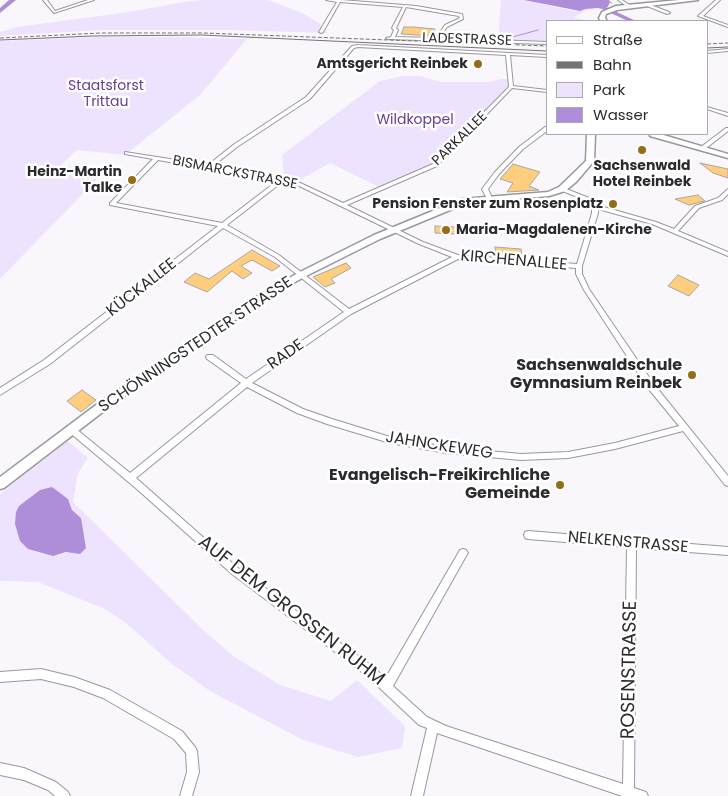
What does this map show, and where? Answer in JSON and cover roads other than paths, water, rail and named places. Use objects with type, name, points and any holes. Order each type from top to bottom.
[{"type":"main road","points":[[603,20],[604,12],[612,9],[695,0]]},
{"type":"main road","points":[[562,189],[575,178],[590,160],[590,135]]},
{"type":"main road","points":[[658,135],[728,156]]},
{"type":"main road","name":"SCHÖNNINGSTEDTER STRASSE","points":[[0,484],[72,430],[228,319],[301,275],[395,229],[465,202],[489,198],[548,194],[562,189]]},
{"type":"street","points":[[45,0],[54,12],[92,0]]},
{"type":"street","points":[[328,0],[405,6],[461,15],[462,18],[446,26],[437,40]]},
{"type":"street","points":[[620,0],[629,6]]},
{"type":"street","points":[[718,0],[700,15],[728,26]]},
{"type":"street","points":[[321,32],[339,1]]},
{"type":"street","points":[[648,5],[668,13]]},
{"type":"street","name":"LADESTRASSE","points":[[405,6],[394,28],[396,30],[391,37],[546,43]]},
{"type":"street","points":[[210,166],[235,146],[308,98],[353,48],[358,46],[387,46],[546,56]]},
{"type":"street","points":[[708,52],[728,50]]},
{"type":"street","points":[[508,53],[512,87],[546,91]]},
{"type":"street","name":"PARKALLEE","points":[[343,205],[435,165],[512,87]]},
{"type":"street","points":[[708,108],[728,115]]},
{"type":"street","points":[[489,198],[485,189],[496,173],[521,148],[546,129]]},
{"type":"street","points":[[703,148],[728,129]]},
{"type":"street","name":"BISMARCKSTRASSE","points":[[127,153],[294,182],[395,229]]},
{"type":"street","points":[[157,158],[112,204],[222,225],[270,252],[349,312]]},
{"type":"street","name":"KÜCKALLEE","points":[[0,392],[47,362],[281,180]]},
{"type":"street","points":[[562,189],[588,199],[595,206],[640,218],[728,254]]},
{"type":"street","points":[[675,231],[698,207],[720,199],[728,191]]},
{"type":"street","points":[[595,206],[595,213],[579,266],[580,274],[590,297],[640,372],[728,482]]},
{"type":"street","name":"KIRCHENALLEE","points":[[395,229],[421,243],[457,257],[579,266]]},
{"type":"street","name":"RADE","points":[[130,478],[246,382],[349,312],[457,257]]},
{"type":"street","name":"JAHNCKEWEG","points":[[210,357],[246,382],[300,411],[360,432],[402,443],[482,455],[520,457],[568,455],[615,446],[683,428]]},
{"type":"street","name":"AUF DEM GROSSEN RUHM","points":[[72,430],[130,478],[235,571],[387,686],[413,714],[434,726],[628,793],[642,796]]},
{"type":"street","name":"NELKENSTRASSE","points":[[528,535],[728,551]]},
{"type":"street","name":"ROSENSTRASSE","points":[[628,793],[632,544]]},
{"type":"street","points":[[387,686],[463,553]]},
{"type":"street","points":[[0,676],[41,674],[74,682],[106,694],[178,735],[191,751],[193,772],[186,796]]},
{"type":"street","points":[[416,796],[434,726]]},
{"type":"street","points":[[0,768],[24,774],[52,786],[64,796]]},
{"type":"water","points":[[524,0],[610,1],[608,7],[580,11]]},
{"type":"water","points":[[52,487],[68,499],[72,510],[81,518],[86,548],[80,554],[66,552],[53,556],[28,549],[20,541],[15,524],[16,512],[19,506],[40,490]]},
{"type":"waterway","points":[[0,11],[13,0]]},
{"type":"waterway","points":[[569,0],[604,8],[631,20]]},
{"type":"waterway","points":[[608,2],[612,3]]},
{"type":"waterway","points":[[509,38],[538,30]]},
{"type":"tram line","points":[[0,40],[92,36],[202,35],[546,51]]},
{"type":"tram line","points":[[708,48],[728,47]]},
{"type":"railway","points":[[0,38],[101,33],[204,33],[546,46]]},
{"type":"railway","points":[[708,44],[728,43]]},
{"type":"place","name":"Amtsgericht Reinbek","points":[[478,64]]},
{"type":"place","name":"Sachsenwald Hotel Reinbek","points":[[642,150]]},
{"type":"place","name":"Heinz-Martin Talke","points":[[132,180]]},
{"type":"place","name":"Pension Fenster zum Rosenplatz","points":[[613,204]]},
{"type":"place","name":"Maria-Magdalenen-Kirche","points":[[446,230]]},
{"type":"place","name":"Sachsenwaldschule Gymnasium Reinbek","points":[[692,375]]},
{"type":"place","name":"Evangelisch-Freikirchliche Gemeinde","points":[[560,485]]},
{"type":"park label","name":"Staatsforst Trittau","points":[[106,94]]},
{"type":"park label","name":"Wildkoppel","points":[[415,120]]}]
